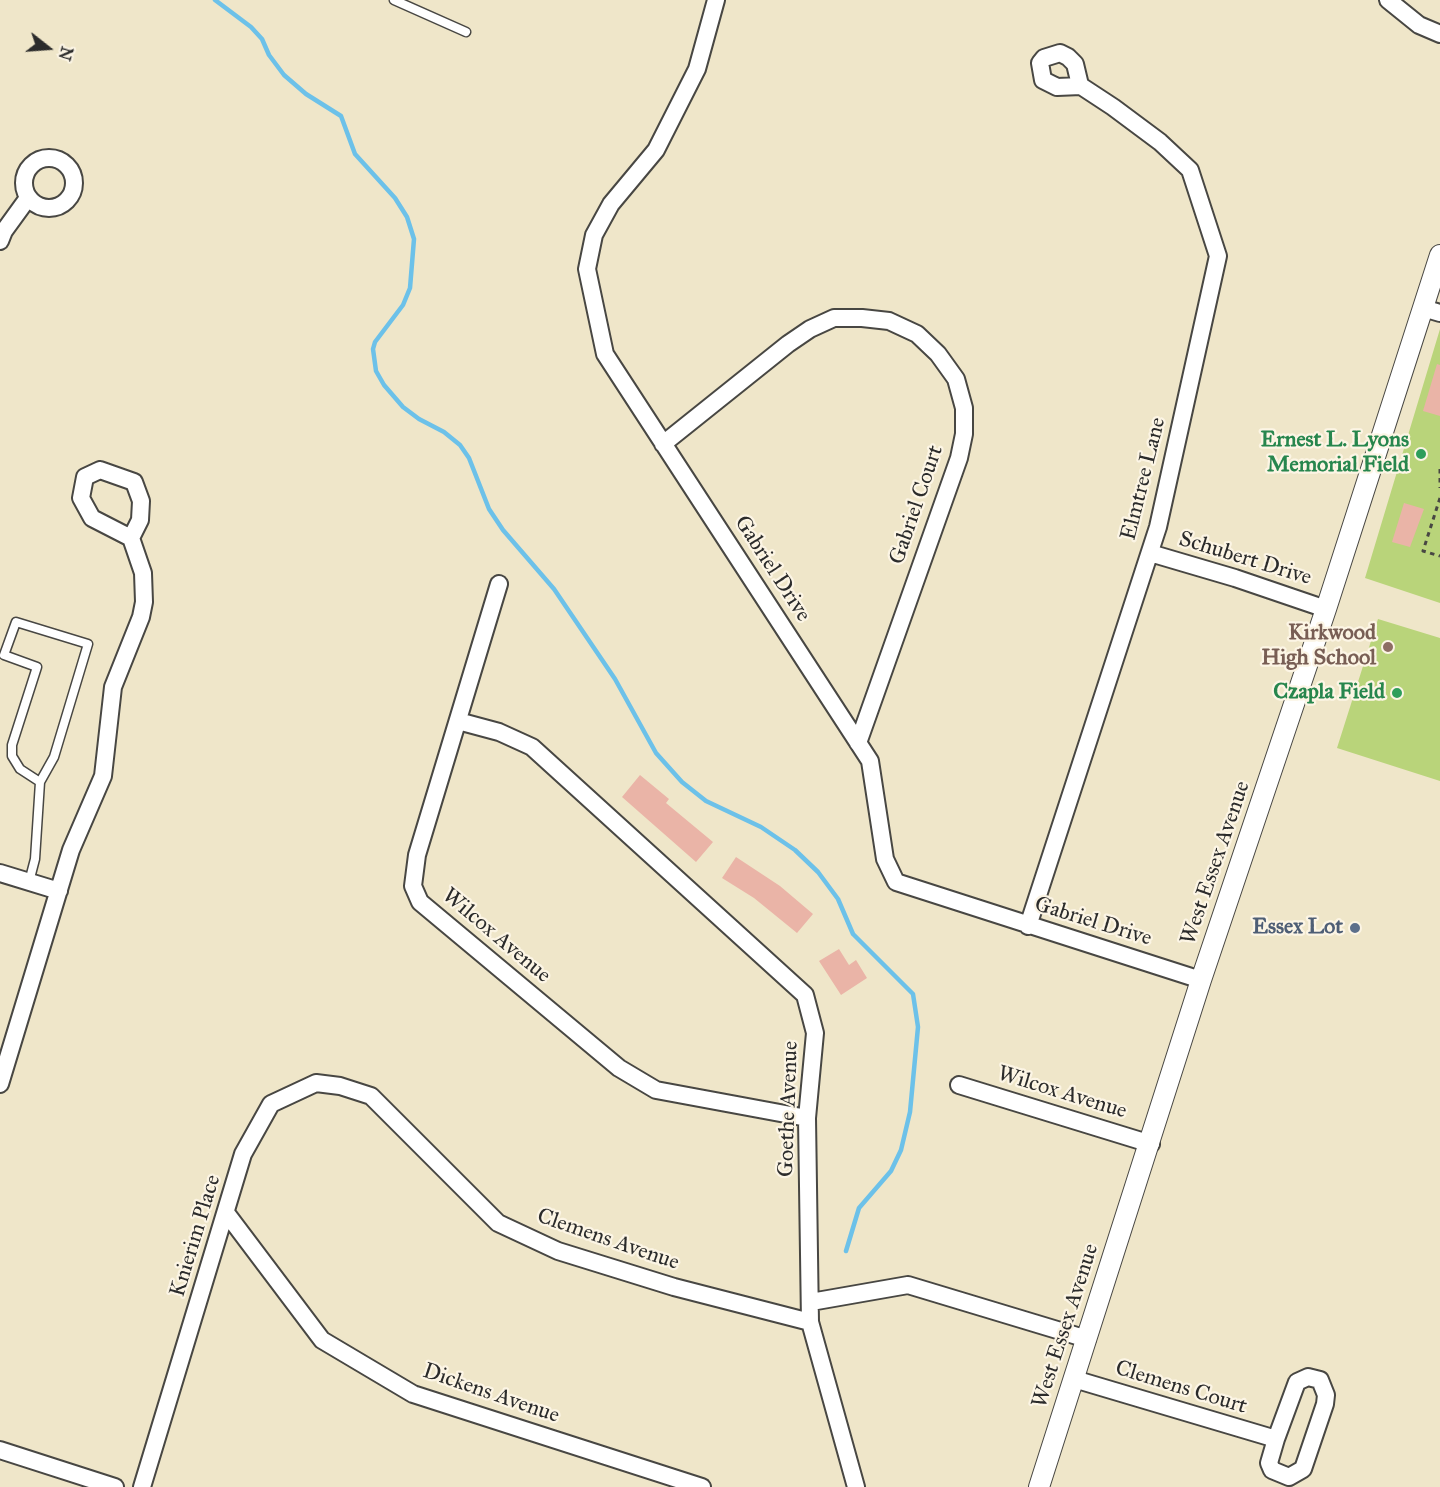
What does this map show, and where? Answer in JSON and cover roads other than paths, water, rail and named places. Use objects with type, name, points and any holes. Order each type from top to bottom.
[{"type":"street","name":"Gabriel Drive","points":[[717,0],[697,69],[656,150],[611,204],[594,235],[587,269],[605,354],[870,761],[885,860],[896,882],[1202,980]]},
{"type":"street","points":[[1388,0],[1419,25],[1440,34]]},
{"type":"street","name":"Elmtree Lane","points":[[1028,926],[1158,527],[1218,256],[1190,170],[1160,142],[1081,86]]},
{"type":"street","points":[[0,241],[4,231],[28,198]]},
{"type":"street","name":"West Essex Avenue","points":[[1039,1487],[1202,980],[1326,609],[1431,311],[1440,255]]},
{"type":"street","name":"Gabriel Court","points":[[663,444],[788,344],[810,329],[834,318],[889,321],[917,334],[938,354],[956,379],[964,408],[964,434],[959,458],[858,743]]},
{"type":"street","points":[[0,1084],[71,850],[103,776],[113,687],[141,617],[144,602],[143,573],[131,538]]},
{"type":"street","name":"Schubert Drive","points":[[1150,553],[1235,578],[1326,609]]},
{"type":"street","name":"Wilcox Avenue","points":[[500,584],[417,855],[413,886],[420,902],[619,1068],[656,1090],[807,1118]]},
{"type":"street","name":"Goethe Avenue","points":[[458,721],[499,732],[532,747],[805,995],[815,1034],[807,1118],[810,1322],[856,1487]]},
{"type":"street","points":[[0,873],[59,891]]},
{"type":"street","name":"Knierim Place","points":[[142,1487],[227,1214],[243,1154],[271,1104],[316,1083],[340,1086],[371,1096]]},
{"type":"street","name":"Wilcox Avenue","points":[[959,1084],[1151,1144]]},
{"type":"street","name":"Clemens Avenue","points":[[371,1096],[498,1223],[558,1251],[674,1287],[810,1322]]},
{"type":"street","name":"Dickens Avenue","points":[[227,1214],[322,1340],[413,1394],[702,1487]]},
{"type":"street","points":[[811,1302],[908,1285],[1087,1339]]},
{"type":"street","points":[[1308,1377],[1320,1380],[1326,1395],[1325,1404],[1306,1461],[1299,1473],[1288,1477],[1272,1470],[1269,1462],[1276,1439],[1297,1382],[1308,1377]]},
{"type":"street","name":"Clemens Court","points":[[1074,1379],[1276,1439]]},
{"type":"street","points":[[0,1450],[114,1487]]},
{"type":"lane","points":[[394,0],[466,32]]},
{"type":"lane","points":[[29,882],[35,859],[40,782],[54,757],[88,644],[16,622],[4,655],[37,667],[12,745],[12,756],[20,769],[40,782]]},
{"type":"waterway","points":[[215,0],[251,27],[262,39],[269,55],[284,75],[306,94],[341,116],[355,154],[395,198],[407,217],[414,239],[410,288],[403,305],[375,342],[373,349],[376,371],[384,385],[403,407],[419,419],[444,432],[460,445],[469,458],[489,509],[503,530],[554,589],[615,679],[656,753],[682,782],[706,801],[761,827],[795,850],[818,872],[838,899],[853,934],[913,994],[918,1027],[910,1112],[901,1150],[891,1171],[859,1208],[846,1251]]},
{"type":"place","name":"Ernest L. Lyons Memorial Field","points":[[1421,454]]},
{"type":"place","name":"Kirkwood High School","points":[[1388,647]]},
{"type":"place","name":"Czapla Field","points":[[1397,693]]},
{"type":"place","name":"Essex Lot","points":[[1355,928]]}]
